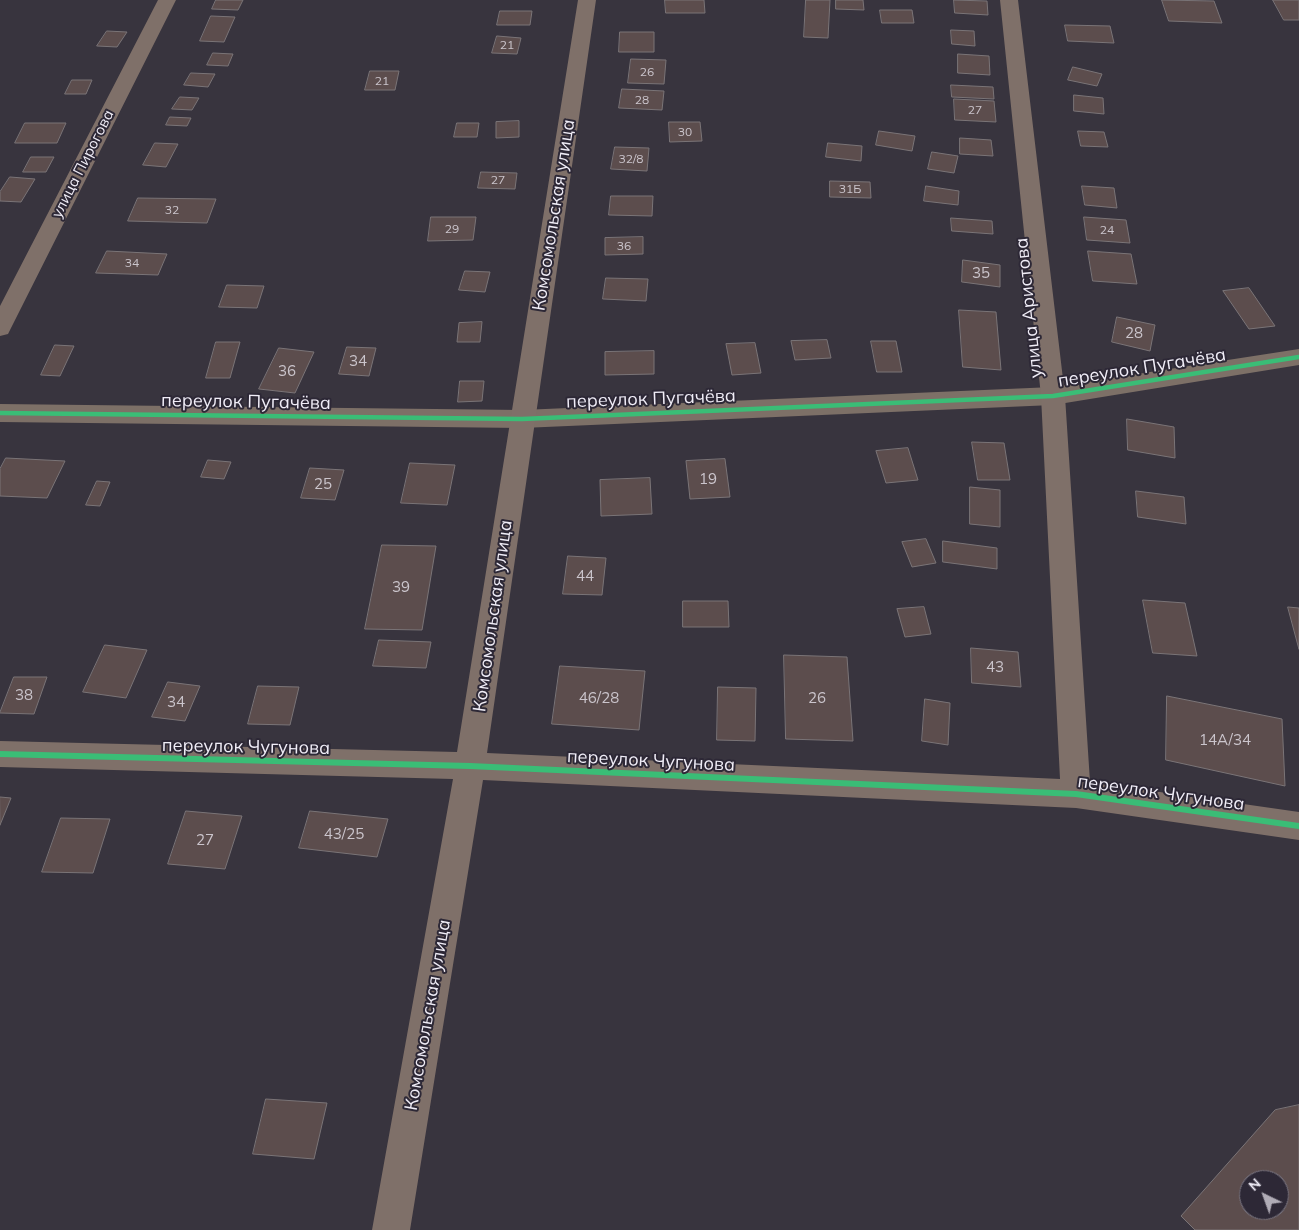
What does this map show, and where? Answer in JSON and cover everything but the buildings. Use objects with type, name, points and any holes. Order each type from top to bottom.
[{"type":"street","name":"улица Пирогова","points":[[0,328],[167,0]]},
{"type":"street","name":"Комсомольская улица","points":[[391,1230],[470,766],[586,0]]},
{"type":"street","name":"улица Аристова","points":[[1009,0],[1053,396],[1076,794]]},
{"type":"street","name":"переулок Пугачёва","points":[[0,413],[522,419],[1053,396],[1299,357]]},
{"type":"street","name":"переулок Чугунова","points":[[0,754],[470,766],[1076,794],[1299,826]]},
{"type":"cycle path","points":[[0,413],[522,419],[1053,396],[1299,357]]},
{"type":"cycle path","points":[[0,754],[470,766],[1076,794],[1299,826]]}]
